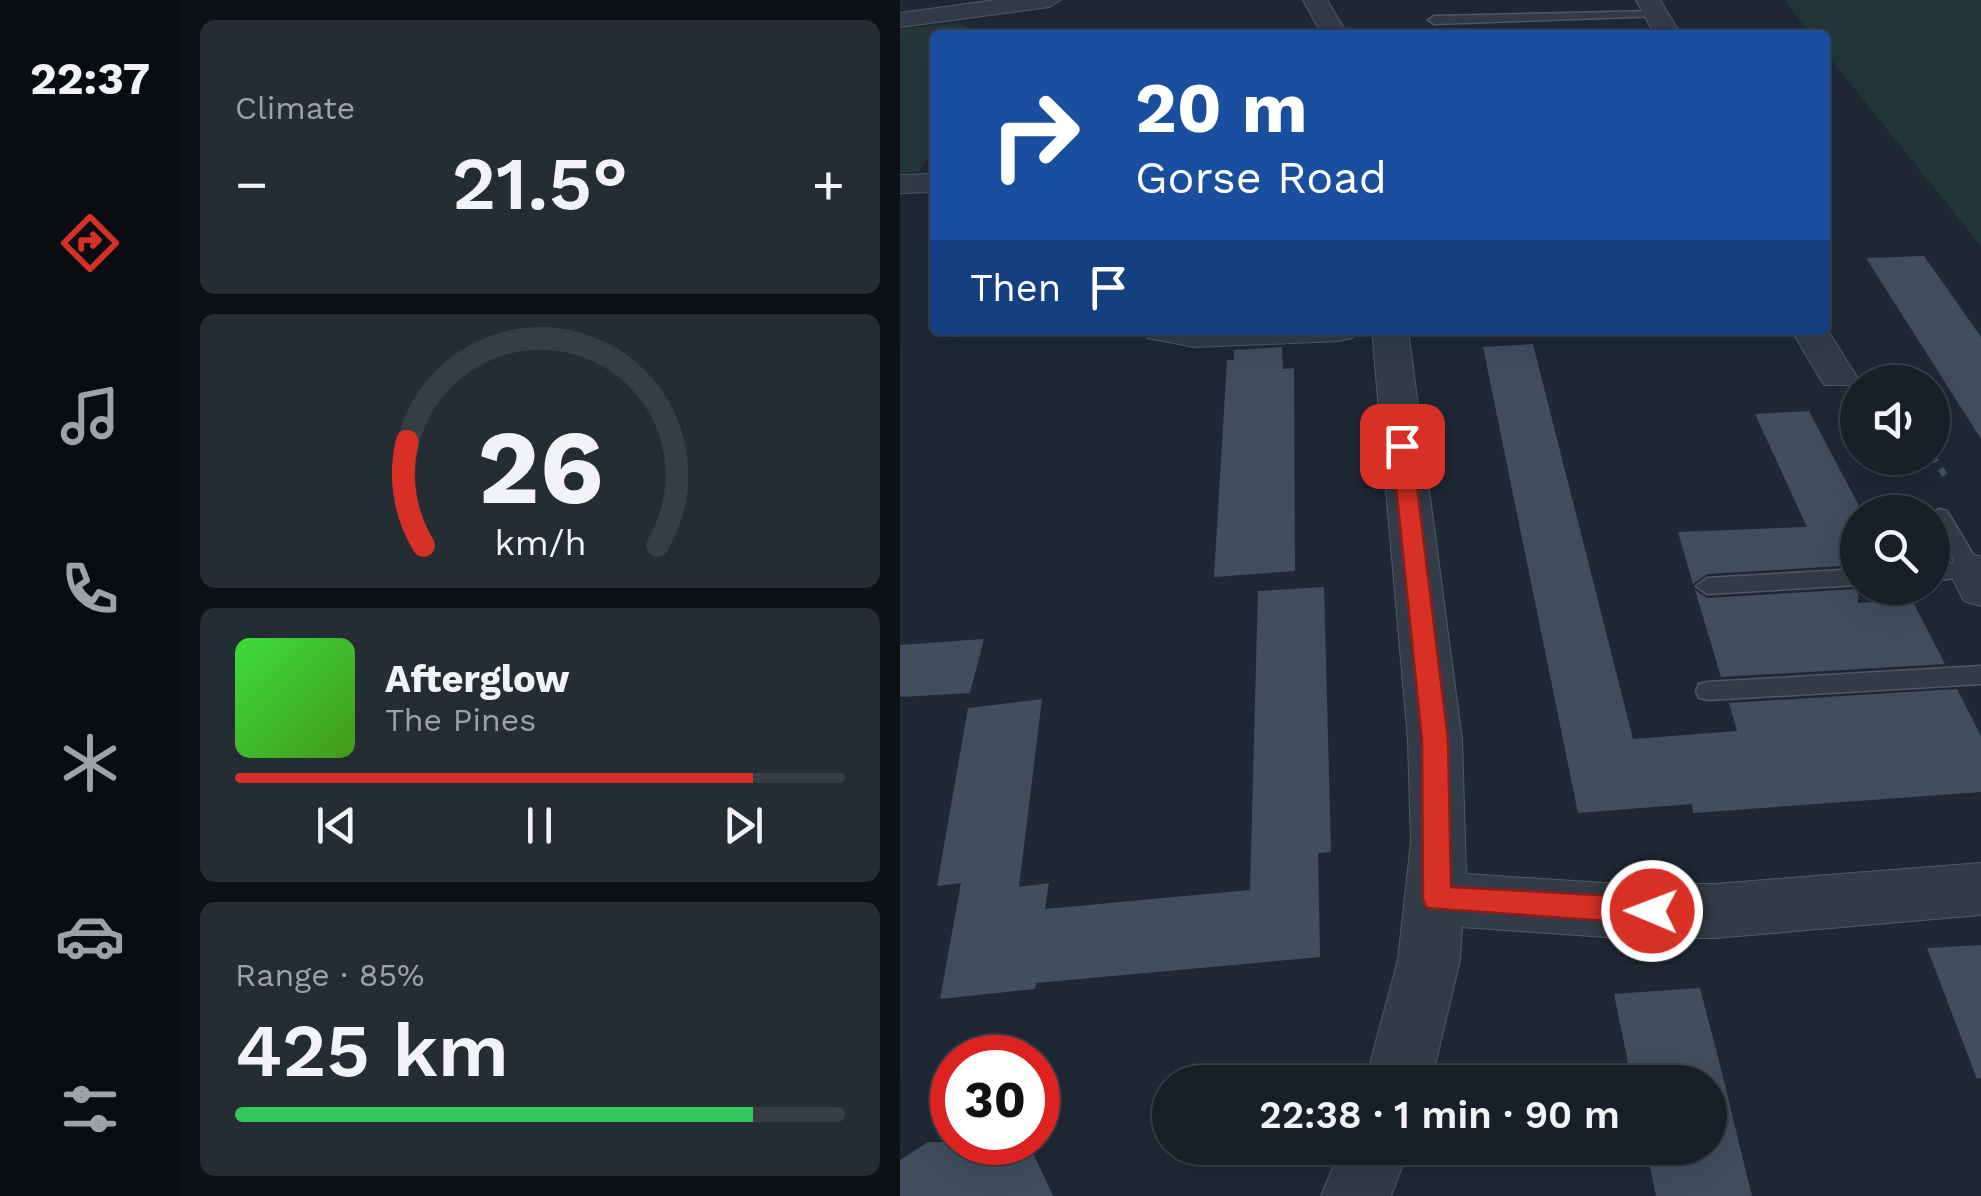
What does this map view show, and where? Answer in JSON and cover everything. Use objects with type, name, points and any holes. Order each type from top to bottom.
[{"type":"street","points":[[900,20],[1049,0]]},
{"type":"street","points":[[1315,0],[1332,30]]},
{"type":"street","points":[[973,10],[982,30]]},
{"type":"street","points":[[900,184],[930,183]]},
{"type":"street","points":[[1189,335],[1219,335]]},
{"type":"street","points":[[1391,335],[1435,740],[1437,899],[1425,979],[1402,1065]]},
{"type":"street","points":[[1812,335],[1838,377]]},
{"type":"street","points":[[1437,899],[1620,910],[1715,911],[1981,889]]},
{"type":"street","points":[[1356,1196],[1368,1165]]},
{"type":"lane","points":[[1434,20],[1657,16]]},
{"type":"lane","points":[[1950,545],[1961,577]]},
{"type":"lane","points":[[1707,586],[1840,578]]},
{"type":"lane","points":[[1708,691],[1981,674]]},
{"type":"green space","points":[[1784,0],[1981,0],[1981,246],[1830,58],[1830,30],[1808,30]]},
{"type":"green space","points":[[957,23],[969,30],[930,30],[930,158],[920,172],[900,172],[900,29]]},
{"type":"building","points":[[1924,256],[1981,337],[1981,439],[1950,390],[1950,365],[1934,365],[1866,258]]},
{"type":"building","points":[[1533,344],[1633,739],[1737,731],[1729,703],[1957,689],[1981,736],[1981,792],[1693,813],[1692,804],[1578,813],[1483,347]]},
{"type":"building","points":[[1282,347],[1283,369],[1294,368],[1295,571],[1214,577],[1227,360],[1234,360],[1234,350]]},
{"type":"building","points":[[1809,411],[1853,495],[1840,495],[1840,566],[1707,574],[1693,584],[1678,532],[1807,527],[1755,414]]},
{"type":"building","points":[[1324,587],[1331,852],[1318,853],[1320,957],[1036,983],[1035,989],[940,999],[961,883],[937,886],[968,708],[1042,699],[1019,887],[1049,883],[1045,909],[1250,890],[1258,591]]},
{"type":"building","points":[[1695,590],[1707,598],[1840,590],[1840,605],[1915,605],[1945,664],[1721,677]]},
{"type":"building","points":[[984,639],[970,693],[900,697],[900,645]]},
{"type":"building","points":[[1981,945],[1981,1078],[1977,1079],[1927,948]]},
{"type":"building","points":[[1700,988],[1719,1065],[1629,1065],[1614,994]]},
{"type":"building","points":[[1727,1096],[1752,1196],[1656,1196],[1650,1165],[1727,1165]]},
{"type":"building","points":[[930,1142],[930,1165],[1039,1165],[1053,1196],[900,1196],[900,1160]]},
{"type":"route","points":[[1402,446],[1435,740],[1440,842],[1437,899],[1652,911]]}]
